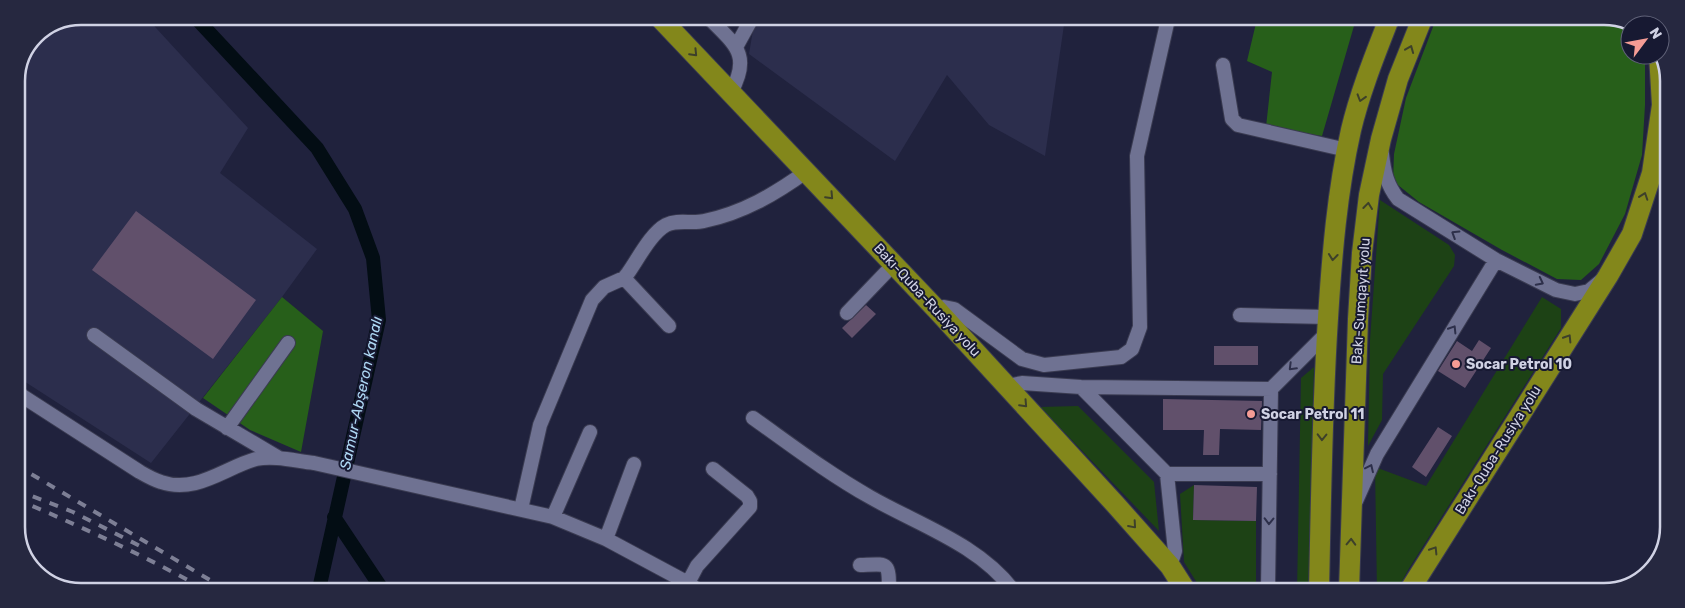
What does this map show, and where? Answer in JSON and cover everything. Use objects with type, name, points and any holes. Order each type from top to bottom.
[{"type":"highway","name":"Bakı-Quba-Rusiya yolu","points":[[667,25],[937,310],[1115,504],[1170,566],[1181,583]]},
{"type":"highway","points":[[1319,583],[1322,412],[1327,325],[1339,191],[1352,128],[1369,71],[1388,25]]},
{"type":"highway","name":"Bakı-Sumqayıt yolu","points":[[1349,583],[1358,319],[1362,253],[1369,195],[1381,139],[1398,80],[1420,25]]},
{"type":"highway","name":"Bakı-Quba-Rusiya yolu","points":[[1414,583],[1608,276],[1632,234],[1652,172],[1660,118]]},
{"type":"street","points":[[715,25],[736,47],[741,63],[739,78],[731,92]]},
{"type":"street","points":[[736,47],[748,25]]},
{"type":"street","points":[[937,310],[944,307],[954,309],[1022,359],[1044,365],[1121,357],[1132,349],[1140,327],[1137,156],[1167,25]]},
{"type":"street","points":[[1224,65],[1232,118],[1238,126],[1347,150]]},
{"type":"street","points":[[1381,139],[1383,166],[1390,190],[1398,199],[1496,260],[1556,290],[1575,294],[1589,291],[1608,276]]},
{"type":"street","points":[[521,510],[540,425],[592,300],[604,287],[624,278],[655,234],[667,224],[702,222],[747,208],[778,192],[807,171]]},
{"type":"street","points":[[1352,513],[1377,454],[1496,260]]},
{"type":"street","points":[[847,313],[894,264]]},
{"type":"street","points":[[624,278],[669,326]]},
{"type":"street","points":[[1240,315],[1327,325]]},
{"type":"street","points":[[1268,583],[1271,388],[1327,325]]},
{"type":"street","points":[[94,335],[196,409],[279,458]]},
{"type":"street","points":[[227,428],[288,343]]},
{"type":"street","points":[[1007,386],[1022,383],[1081,387],[1271,388]]},
{"type":"street","points":[[1081,387],[1167,474],[1175,551],[1170,566]]},
{"type":"street","points":[[25,398],[140,472],[161,482],[178,486],[190,486],[258,459],[279,458],[314,463],[553,517],[606,539],[687,583]]},
{"type":"street","points":[[753,418],[838,478],[969,549],[1007,583]]},
{"type":"street","points":[[553,517],[590,432]]},
{"type":"street","points":[[606,539],[634,464]]},
{"type":"street","points":[[694,583],[697,566],[750,507],[750,501],[746,496],[712,469]]},
{"type":"street","points":[[1167,474],[1270,474]]},
{"type":"street","points":[[860,565],[882,564],[886,566],[889,571],[889,583]]},
{"type":"shaded area","points":[[153,25],[248,128],[220,173],[317,249],[282,297],[151,463],[25,382],[26,70],[29,59],[41,41],[59,29],[70,26]]},
{"type":"shaded area","points":[[745,25],[1064,25],[1045,156],[989,125],[947,75],[895,161],[749,54],[753,30]]},
{"type":"green space","points":[[1256,25],[1354,25],[1322,136],[1266,127],[1272,72],[1247,61]]},
{"type":"green space","points":[[1434,25],[1611,25],[1620,27],[1620,65],[1645,65],[1642,155],[1625,214],[1599,264],[1581,280],[1557,279],[1419,202],[1393,181],[1394,154],[1406,98]]},
{"type":"green space","points":[[1380,200],[1449,245],[1455,255],[1454,266],[1383,374],[1382,420],[1368,446],[1370,340]]},
{"type":"green space","points":[[282,297],[323,331],[301,452],[250,430],[203,398]]},
{"type":"green space","points":[[1542,297],[1561,309],[1561,328],[1401,583],[1377,583],[1375,467],[1426,486]]},
{"type":"green space","points":[[1314,367],[1309,583],[1297,583],[1301,378]]},
{"type":"green space","points":[[1078,406],[1154,482],[1159,531],[1040,407]]},
{"type":"green space","points":[[1194,485],[1193,520],[1256,521],[1256,583],[1197,583],[1184,562],[1180,494]]},
{"type":"building","points":[[136,211],[256,300],[213,359],[92,270]]},
{"type":"building","points":[[866,305],[876,314],[852,338],[842,328]]},
{"type":"building","points":[[1479,340],[1491,348],[1465,388],[1438,371],[1457,341],[1472,351]]},
{"type":"building","points":[[1214,346],[1258,346],[1258,365],[1214,365]]},
{"type":"building","points":[[1163,399],[1262,401],[1261,430],[1220,429],[1219,455],[1203,455],[1204,430],[1163,430]]},
{"type":"building","points":[[1438,427],[1452,436],[1426,477],[1412,467]]},
{"type":"building","points":[[1194,485],[1257,487],[1256,521],[1193,520]]},
{"type":"waterway","name":"Samur-Abşeron kanalı","points":[[202,25],[317,148],[355,209],[373,258],[379,320],[320,583]]},
{"type":"waterway","points":[[334,517],[378,583]]},
{"type":"railway","points":[[25,470],[215,583]]},
{"type":"railway","points":[[25,493],[73,512],[144,548]]},
{"type":"railway","points":[[25,503],[111,541],[193,583]]},
{"type":"place","name":"Socar Petrol 10","points":[[1456,364]]},
{"type":"place","name":"Socar Petrol 11","points":[[1251,414]]}]
